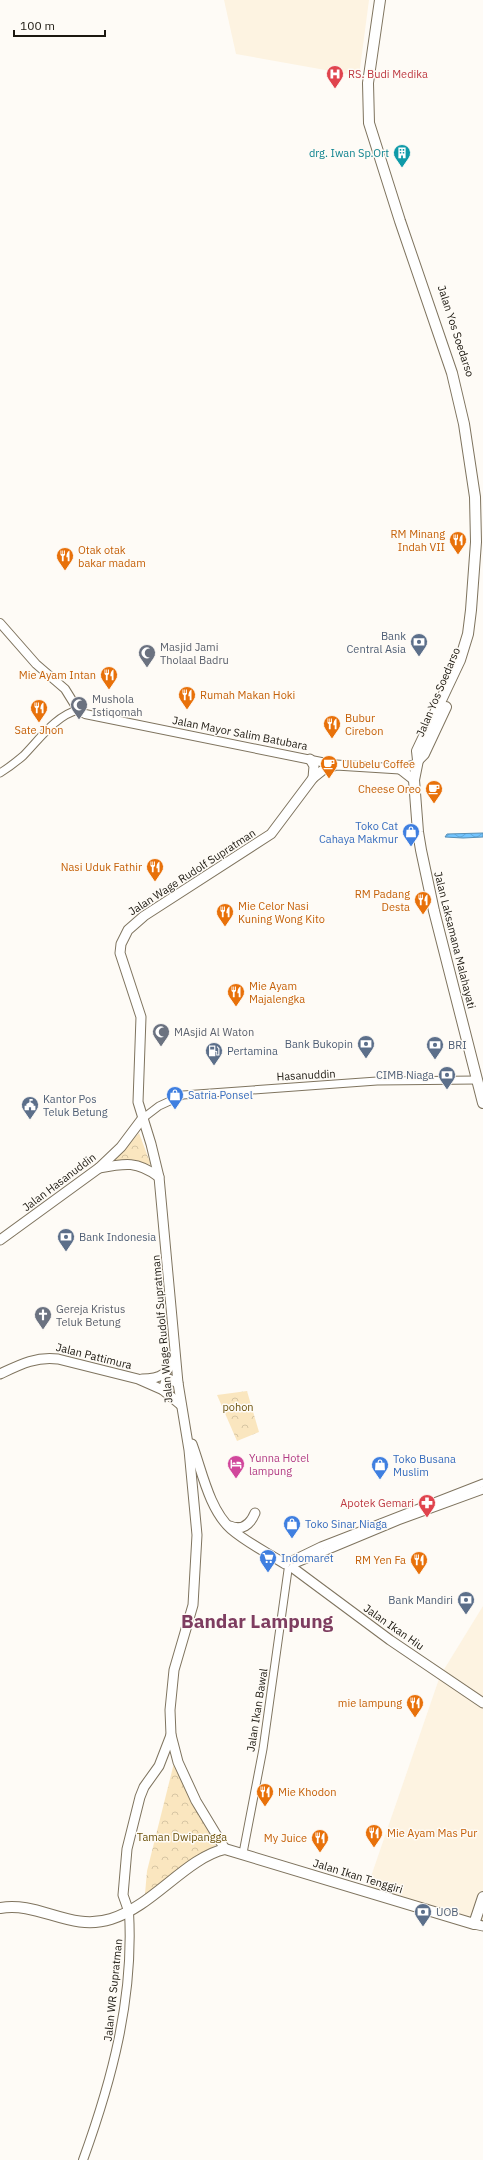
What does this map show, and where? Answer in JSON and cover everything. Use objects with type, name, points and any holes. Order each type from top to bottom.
[{"type":"highway","name":"Jalan Yos Soedarso","points":[[380,0],[368,84],[369,123],[400,221],[442,334]]},
{"type":"highway","name":"Jalan Yos Soedarso","points":[[386,0],[374,85],[375,121],[442,334],[464,424],[475,497],[476,542],[468,634],[460,660],[417,751],[418,762],[414,780]]},
{"type":"highway","name":"Jalan Laksamana Malahayati","points":[[414,780],[421,850],[434,911],[483,1103]]},
{"type":"highway","name":"Jalan Ikan Tenggiri","points":[[225,1849],[243,1853],[479,1925]]},
{"type":"highway","points":[[0,1908],[20,1906],[56,1917],[87,1923],[110,1919],[129,1912],[206,1856],[225,1849]]},
{"type":"highway","points":[[479,1925],[483,1897]]},
{"type":"main road","points":[[0,623],[36,664],[66,689],[78,710]]},
{"type":"main road","name":"Jalan Mayor Salim Batubara","points":[[78,710],[94,716],[336,764],[400,769],[418,762]]},
{"type":"main road","points":[[310,759],[314,766],[313,778]]},
{"type":"main road","name":"Jalan Wage Rudolf Supratman","points":[[225,1849],[196,1801],[178,1762],[170,1735],[170,1710],[174,1670],[193,1605],[196,1570],[195,1504],[186,1427],[178,1383],[159,1178],[151,1144],[142,1119],[138,1102],[141,1017],[134,991],[120,956],[123,940],[128,930],[144,916],[274,831],[313,778],[323,770],[336,764]]},
{"type":"main road","points":[[400,769],[414,780]]},
{"type":"main road","name":"Jalan Hasanuddin","points":[[0,1240],[99,1168],[121,1147],[142,1119]]},
{"type":"main road","points":[[99,1168],[131,1164],[140,1166],[159,1178]]},
{"type":"main road","name":"Jalan Pattimura","points":[[138,1379],[155,1379],[166,1373],[169,1369],[175,1350]]},
{"type":"main road","name":"Jalan Pattimura","points":[[0,1374],[29,1361],[48,1358],[138,1379],[163,1390],[181,1404]]},
{"type":"main road","points":[[163,1390],[166,1380],[169,1379],[178,1383]]},
{"type":"main road","name":"Jalan Wage Rudolf Supratman","points":[[186,1427],[210,1494],[218,1513],[226,1524],[238,1534],[290,1565]]},
{"type":"main road","points":[[226,1524],[238,1528],[245,1527],[250,1524],[255,1513]]},
{"type":"main road","name":"Jalan Ikan Hiu","points":[[290,1565],[390,1640],[483,1703]]},
{"type":"main road","points":[[129,1912],[122,1895],[127,1849],[140,1797],[144,1787],[159,1766],[170,1735]]},
{"type":"main road","name":"Jalan WR Supratman","points":[[83,2160],[110,2079],[120,2039],[129,1960],[129,1912]]},
{"type":"street","points":[[0,773],[21,758],[62,718],[70,712],[78,710]]},
{"type":"street","name":"Hasanuddin","points":[[142,1119],[159,1106],[183,1095],[377,1081],[477,1080]]},
{"type":"street","points":[[290,1565],[321,1546],[483,1484]]},
{"type":"street","points":[[290,1565],[398,1521],[483,1490]]},
{"type":"street","name":"Jalan Ikan Bawal","points":[[243,1853],[263,1749],[290,1565]]},
{"type":"shaded area","points":[[224,0],[369,0],[359,76],[236,54]]},
{"type":"shaded area","points":[[483,1606],[483,1928],[366,1891],[440,1676]]},
{"type":"green space","points":[[139,1133],[151,1165],[130,1160],[111,1163]]},
{"type":"green space","name":"pohon","points":[[247,1391],[259,1432],[237,1441],[217,1395]]},
{"type":"green space","name":"Taman Dwipangga","points":[[175,1759],[192,1802],[216,1845],[145,1894],[147,1871]]},
{"type":"water","points":[[483,833],[483,837],[445,837],[447,834]]},
{"type":"place","name":"RS. Budi Medika","points":[[335,89]]},
{"type":"place","name":"drg. Iwan Sp.Ort","points":[[402,168]]},
{"type":"place","name":"RM Minang Indah VII","points":[[458,555]]},
{"type":"place","name":"Otak otak bakar madam","points":[[65,571]]},
{"type":"place","name":"Bank Central Asia","points":[[419,657]]},
{"type":"place","name":"Masjid Jami Tholaal Badru","points":[[147,668]]},
{"type":"place","name":"Mie Ayam Intan","points":[[109,690]]},
{"type":"place","name":"Rumah Makan Hoki","points":[[187,710]]},
{"type":"place","name":"Mushola Istiqomah","points":[[79,720]]},
{"type":"place","name":"Sate Jhon","points":[[39,723]]},
{"type":"place","name":"Bubur Cirebon","points":[[332,739]]},
{"type":"place","name":"Ulubelu Coffee","points":[[329,779]]},
{"type":"place","name":"Cheese Oreo","points":[[434,804]]},
{"type":"place","name":"Toko Cat Cahaya Makmur","points":[[411,847]]},
{"type":"place","name":"Nasi Uduk Fathir","points":[[155,882]]},
{"type":"place","name":"RM Padang Desta","points":[[423,915]]},
{"type":"place","name":"Mie Celor Nasi Kuning Wong Kito","points":[[225,927]]},
{"type":"place","name":"Mie Ayam Majalengka","points":[[236,1007]]},
{"type":"place","name":"MAsjid Al Waton","points":[[161,1047]]},
{"type":"place","name":"Bank Bukopin","points":[[366,1059]]},
{"type":"place","name":"BRI","points":[[435,1060]]},
{"type":"place","name":"Pertamina","points":[[214,1066]]},
{"type":"place","name":"CIMB Niaga","points":[[447,1090]]},
{"type":"place","name":"Satria Ponsel","points":[[175,1110]]},
{"type":"place","name":"Kantor Pos Teluk Betung","points":[[30,1120]]},
{"type":"place","name":"Bank Indonesia","points":[[66,1252]]},
{"type":"place","name":"Gereja Kristus Teluk Betung","points":[[43,1330]]},
{"type":"place","name":"Yunna Hotel lampung","points":[[236,1479]]},
{"type":"place","name":"Toko Busana Muslim","points":[[380,1480]]},
{"type":"place","name":"Apotek Gemari","points":[[427,1518]]},
{"type":"place","name":"Toko Sinar Niaga","points":[[292,1539]]},
{"type":"place","name":"Indomaret","points":[[268,1573]]},
{"type":"place","name":"RM Yen Fa","points":[[419,1575]]},
{"type":"place","name":"Bank Mandiri","points":[[466,1615]]},
{"type":"place","name":"mie lampung","points":[[415,1718]]},
{"type":"place","name":"Mie Khodon","points":[[265,1807]]},
{"type":"place","name":"Mie Ayam Mas Pur","points":[[374,1848]]},
{"type":"place","name":"My Juice","points":[[320,1853]]},
{"type":"place","name":"UOB","points":[[423,1927]]},
{"type":"district","name":"Bandar Lampung","points":[[257,1621]]}]
